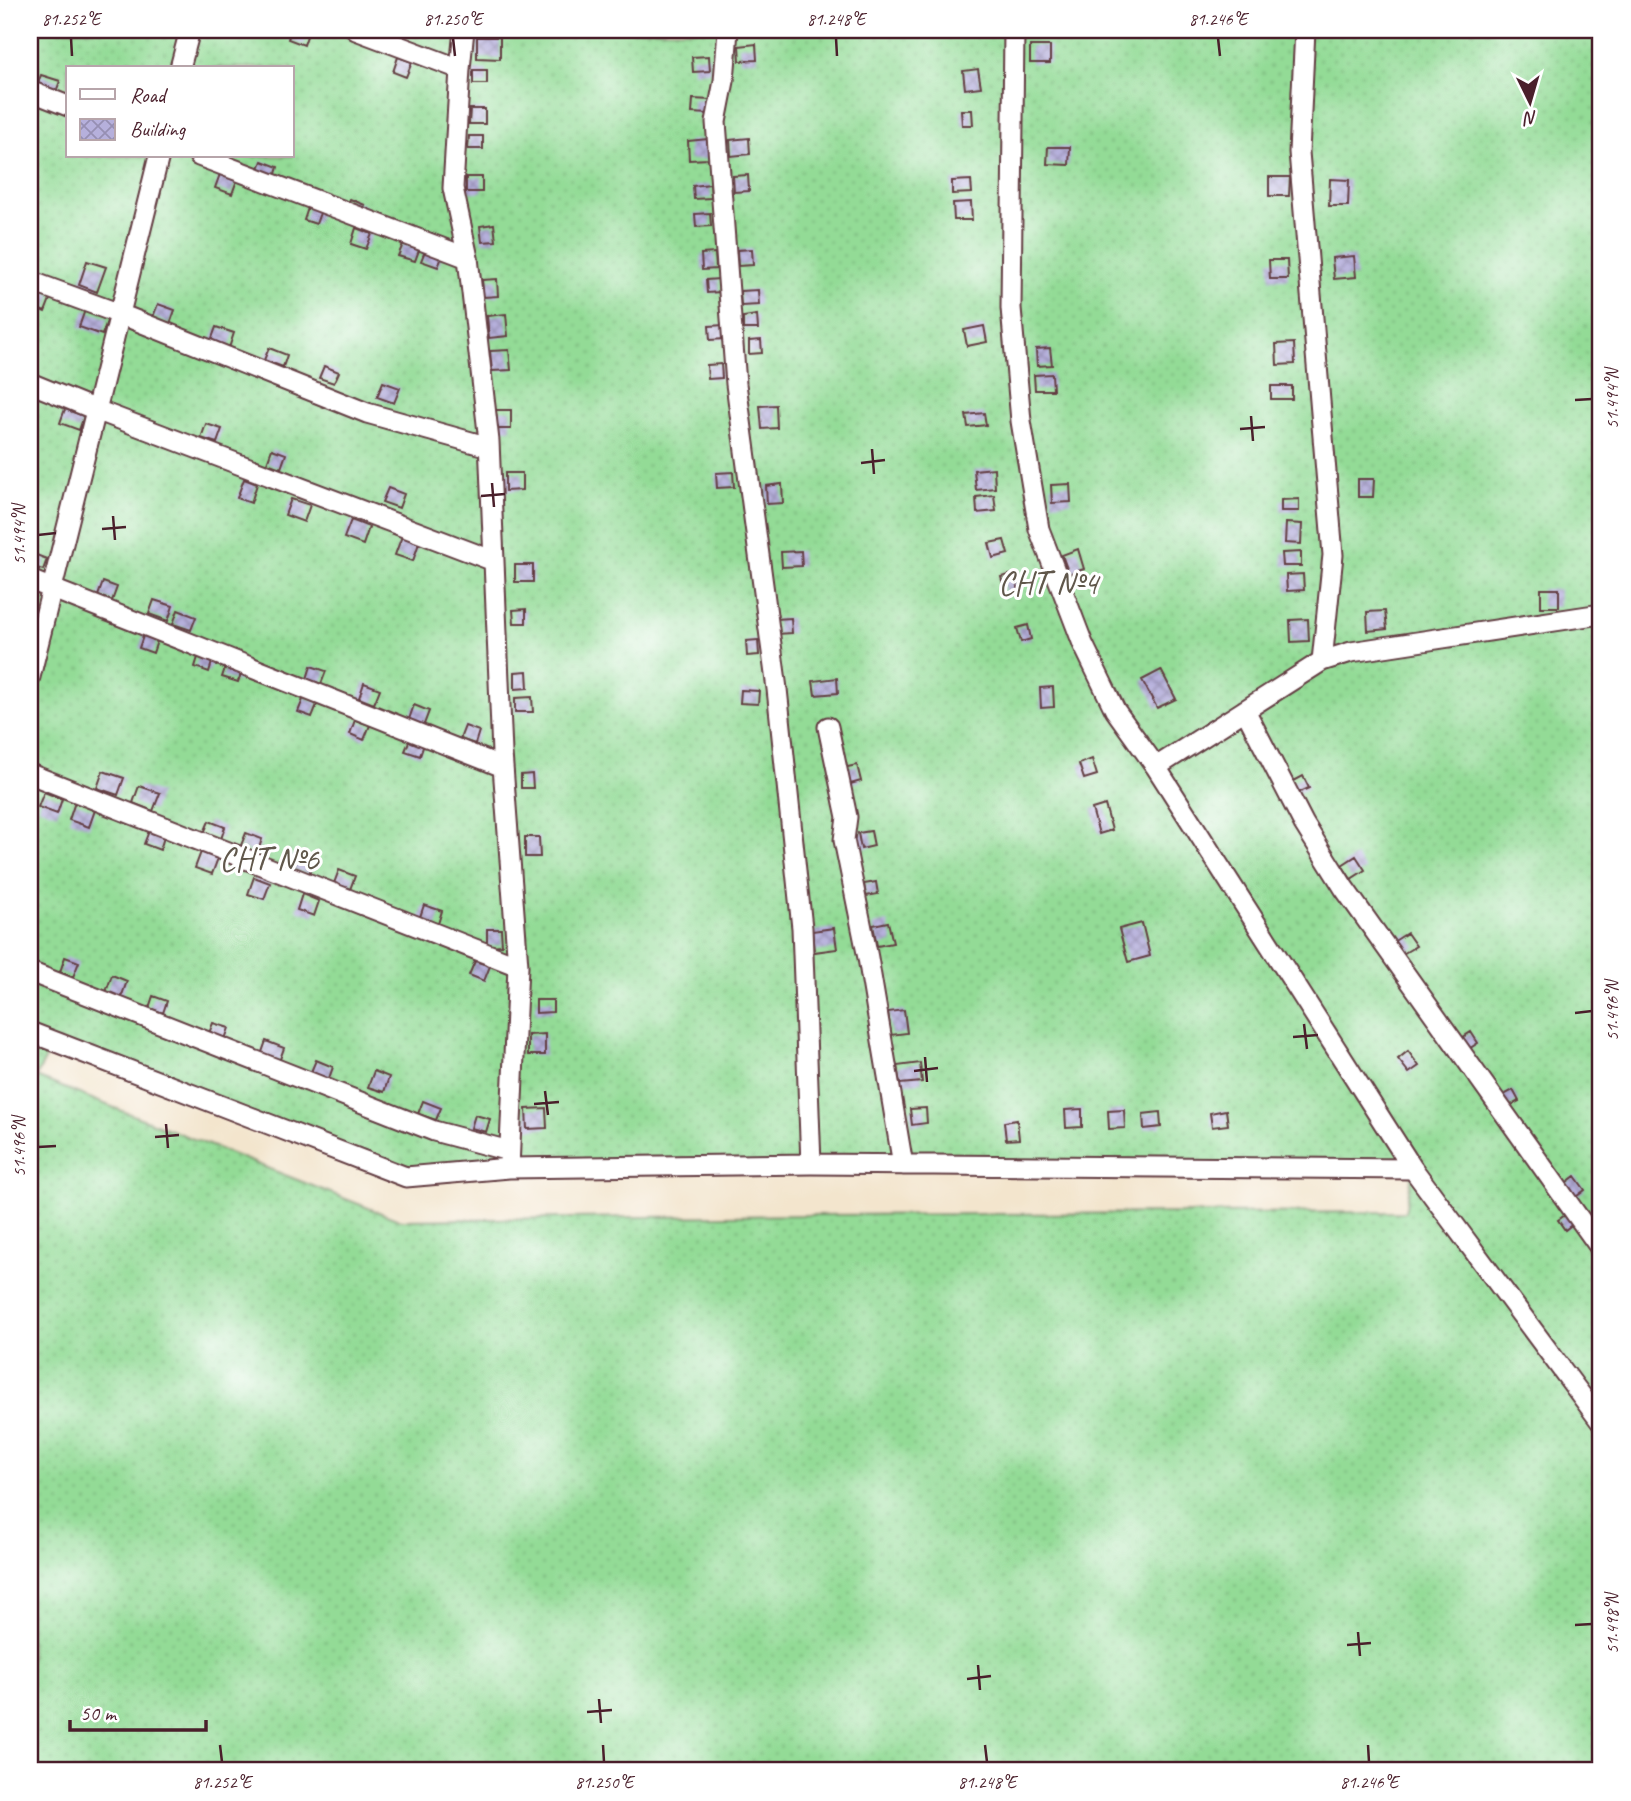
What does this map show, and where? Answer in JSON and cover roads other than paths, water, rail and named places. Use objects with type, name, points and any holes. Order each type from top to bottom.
[{"type":"street","points":[[181,66],[190,30]]},
{"type":"street","points":[[356,30],[460,69]]},
{"type":"street","points":[[464,30],[453,188],[468,258],[489,447],[503,767],[517,966],[509,1159]]},
{"type":"street","points":[[727,30],[724,81],[716,122],[736,384],[777,689],[802,928],[811,1164]]},
{"type":"street","points":[[1014,30],[1011,308],[1021,421],[1039,529],[1083,644],[1115,710],[1156,767],[1413,1169],[1601,1422]]},
{"type":"street","points":[[1305,30],[1299,152],[1333,555],[1322,661]]},
{"type":"street","points":[[30,92],[66,105]]},
{"type":"street","points":[[30,677],[159,158]]},
{"type":"street","points":[[204,158],[468,258]]},
{"type":"street","points":[[30,281],[367,413],[489,447]]},
{"type":"street","points":[[30,383],[494,561]]},
{"type":"street","points":[[30,580],[503,767]]},
{"type":"street","points":[[1156,767],[1322,661],[1351,652],[1601,614]]},
{"type":"street","points":[[1245,710],[1304,824],[1344,888],[1601,1249]]},
{"type":"street","points":[[828,727],[847,817],[844,840],[868,958],[903,1165]]},
{"type":"street","points":[[30,774],[517,966]]},
{"type":"street","points":[[30,972],[509,1159]]},
{"type":"street","points":[[30,1032],[405,1177],[509,1159],[1413,1169]]},
{"type":"park label","name":"СНТ №4","points":[[1048,583]]},
{"type":"park label","name":"СНТ №6","points":[[269,859]]}]
